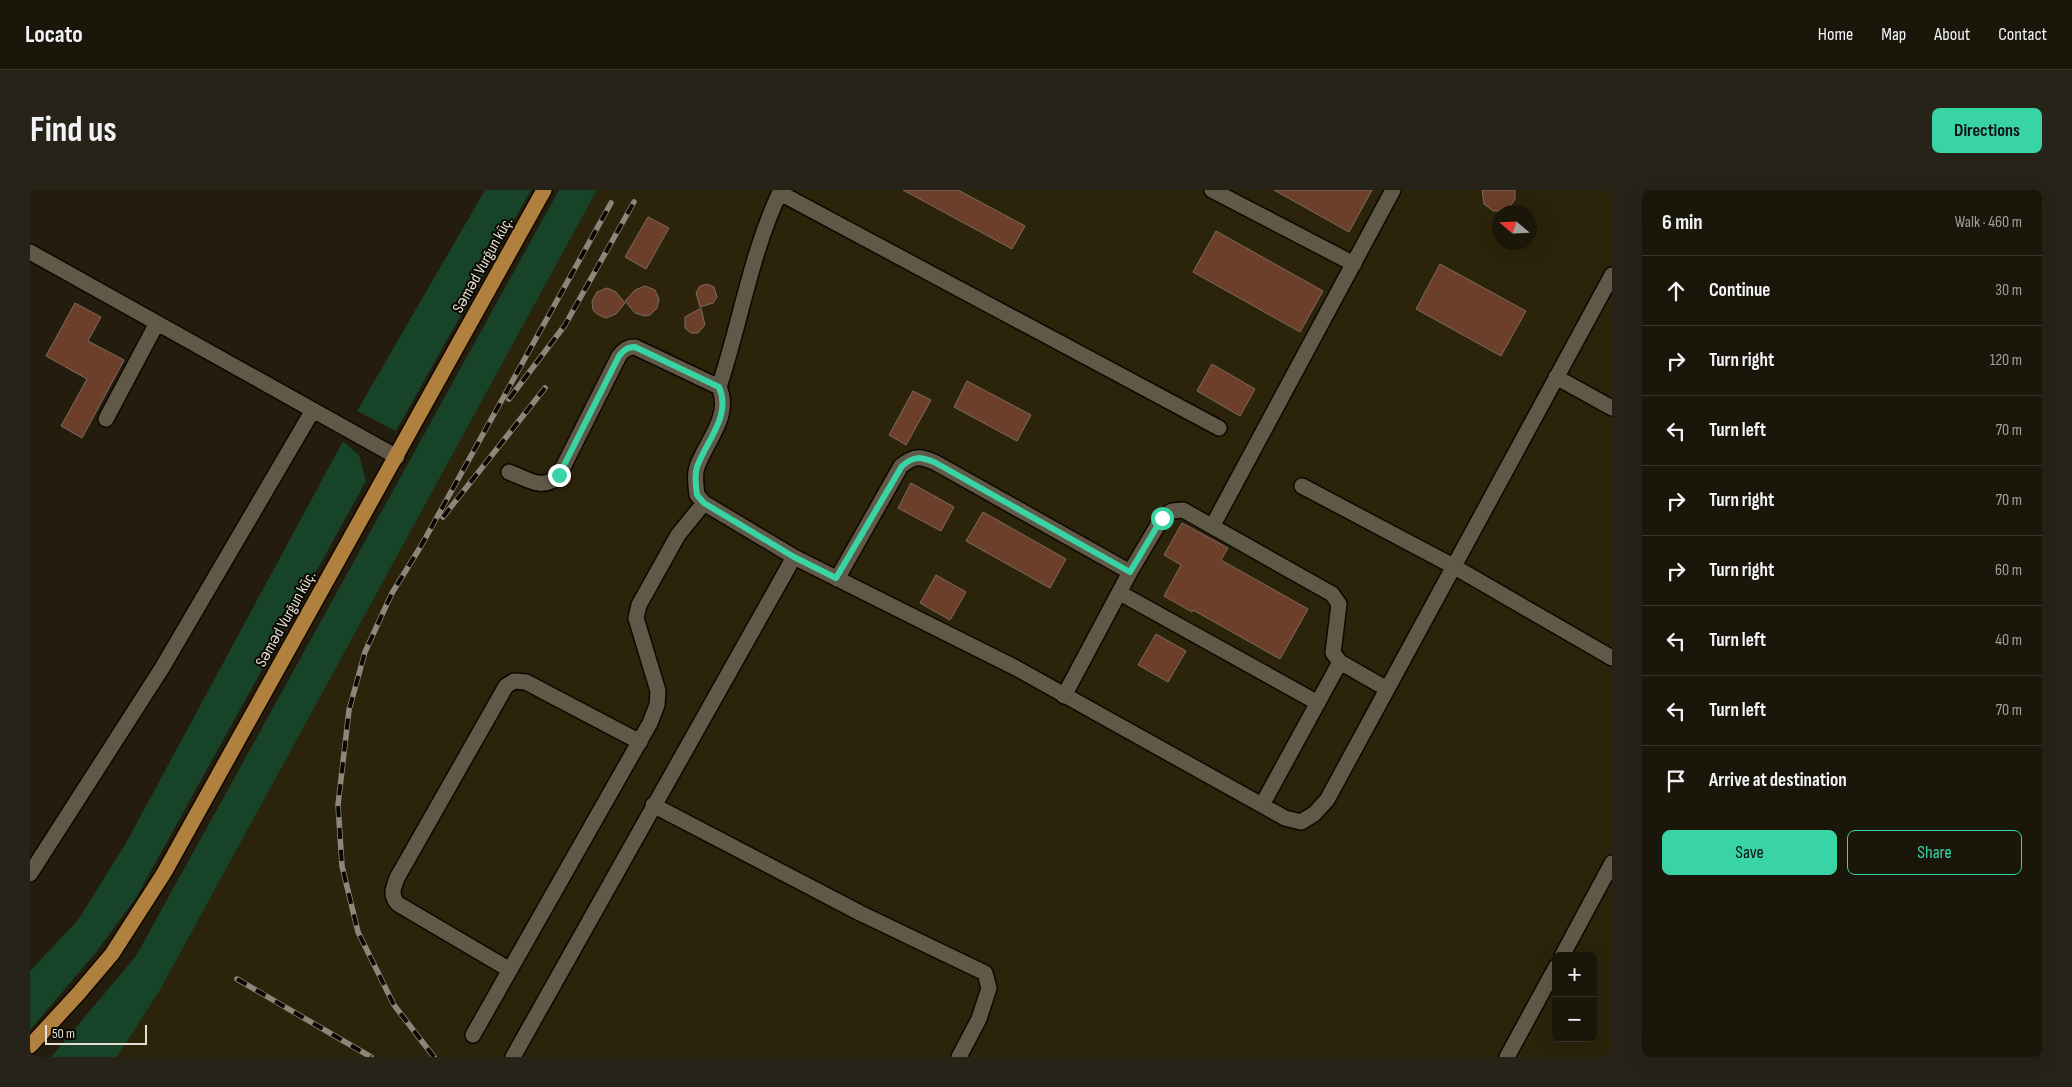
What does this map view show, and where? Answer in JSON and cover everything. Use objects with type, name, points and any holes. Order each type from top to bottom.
[{"type":"main road","name":"Səməd Vurğun küç.","points":[[30,1046],[112,954],[142,909],[397,457],[544,190]]},
{"type":"lane","points":[[1212,190],[1354,264]]},
{"type":"lane","points":[[1213,525],[1393,190]]},
{"type":"lane","points":[[1220,428],[781,191],[768,217],[757,251],[719,387],[723,397],[720,420],[696,468],[697,495],[704,503],[794,557],[1016,668],[1285,818],[1302,822],[1314,814],[1327,800],[1612,275]]},
{"type":"lane","points":[[30,252],[397,457]]},
{"type":"lane","points":[[106,419],[157,323]]},
{"type":"lane","points":[[509,472],[546,485],[559,475],[619,356],[630,347],[635,347],[719,387]]},
{"type":"lane","points":[[1556,377],[1612,408]]},
{"type":"lane","points":[[30,874],[162,668],[313,410]]},
{"type":"lane","points":[[836,578],[902,466],[910,459],[923,457],[1130,572]]},
{"type":"lane","points":[[1302,486],[1453,566],[1612,658]]},
{"type":"lane","points":[[473,1035],[650,723],[657,704],[658,691],[636,618],[640,605],[678,535],[704,503]]},
{"type":"lane","points":[[1064,696],[1130,572],[1162,518],[1172,511],[1183,510],[1213,525],[1332,594],[1339,604],[1333,653],[1340,662],[1387,689]]},
{"type":"lane","points":[[513,1057],[794,557]]},
{"type":"lane","points":[[1120,593],[1318,703]]},
{"type":"lane","points":[[1262,804],[1340,662]]},
{"type":"lane","points":[[510,970],[398,904],[392,898],[392,889],[397,878],[506,686],[514,681],[526,682],[640,742]]},
{"type":"lane","points":[[653,805],[860,913],[985,973],[989,988],[987,996],[979,1019],[960,1057]]},
{"type":"lane","points":[[1564,952],[1612,863]]},
{"type":"lane","points":[[1507,1057],[1552,974]]},
{"type":"shaded area","points":[[597,190],[1612,190],[1612,1057],[117,1057],[160,990]]},
{"type":"green space","points":[[485,190],[531,190],[396,431],[357,411]]},
{"type":"green space","points":[[559,190],[597,190],[160,990],[117,1057],[51,1057],[136,956]]},
{"type":"green space","points":[[343,441],[359,455],[366,481],[136,898],[97,951],[30,1030],[30,971],[78,920],[126,843]]},
{"type":"building","points":[[903,190],[958,190],[1025,226],[1012,249]]},
{"type":"building","points":[[1274,190],[1372,190],[1349,232]]},
{"type":"building","points":[[1482,190],[1515,190],[1515,199],[1511,205],[1492,205],[1492,210],[1484,204]]},
{"type":"building","points":[[648,217],[669,228],[646,269],[625,257]]},
{"type":"building","points":[[1216,231],[1323,291],[1300,332],[1193,272]]},
{"type":"building","points":[[1440,264],[1526,311],[1501,356],[1416,309]]},
{"type":"building","points":[[707,284],[714,287],[717,297],[713,303],[700,307],[696,293],[700,286]]},
{"type":"building","points":[[645,286],[655,290],[659,299],[657,308],[650,315],[645,316],[635,313],[625,301],[635,290]]},
{"type":"building","points":[[607,288],[616,292],[625,303],[616,314],[606,318],[593,310],[592,301],[597,292]]},
{"type":"building","points":[[75,303],[101,317],[88,341],[124,360],[82,438],[61,426],[87,379],[46,356]]},
{"type":"building","points":[[701,308],[705,325],[698,333],[691,333],[685,328],[685,317]]},
{"type":"building","points":[[1212,364],[1255,389],[1240,416],[1197,391]]},
{"type":"building","points":[[967,381],[1031,415],[1017,441],[954,407]]},
{"type":"building","points":[[913,391],[931,400],[906,445],[889,435]]},
{"type":"building","points":[[911,483],[954,507],[941,531],[898,508]]},
{"type":"building","points":[[983,512],[1066,559],[1050,588],[966,541]]},
{"type":"building","points":[[1182,523],[1228,548],[1221,560],[1308,609],[1280,659],[1193,610],[1192,612],[1164,596],[1181,565],[1164,555]]},
{"type":"building","points":[[936,575],[966,592],[950,620],[920,603]]},
{"type":"building","points":[[1156,634],[1186,651],[1168,682],[1138,665]]},
{"type":"railway","points":[[509,399],[565,325],[634,202]]},
{"type":"railway","points":[[434,1057],[394,1005],[358,932],[342,866],[338,805],[349,710],[365,652],[392,593],[421,546],[611,203]]},
{"type":"railway","points":[[443,517],[545,388]]},
{"type":"railway","points":[[237,979],[371,1057]]},
{"type":"route","points":[[559,475],[619,356],[624,350],[635,347],[719,387],[723,397],[720,420],[696,468],[695,482],[697,495],[704,503],[770,544],[836,578],[902,466],[910,459],[923,457],[936,463],[1130,572],[1162,518]]}]
